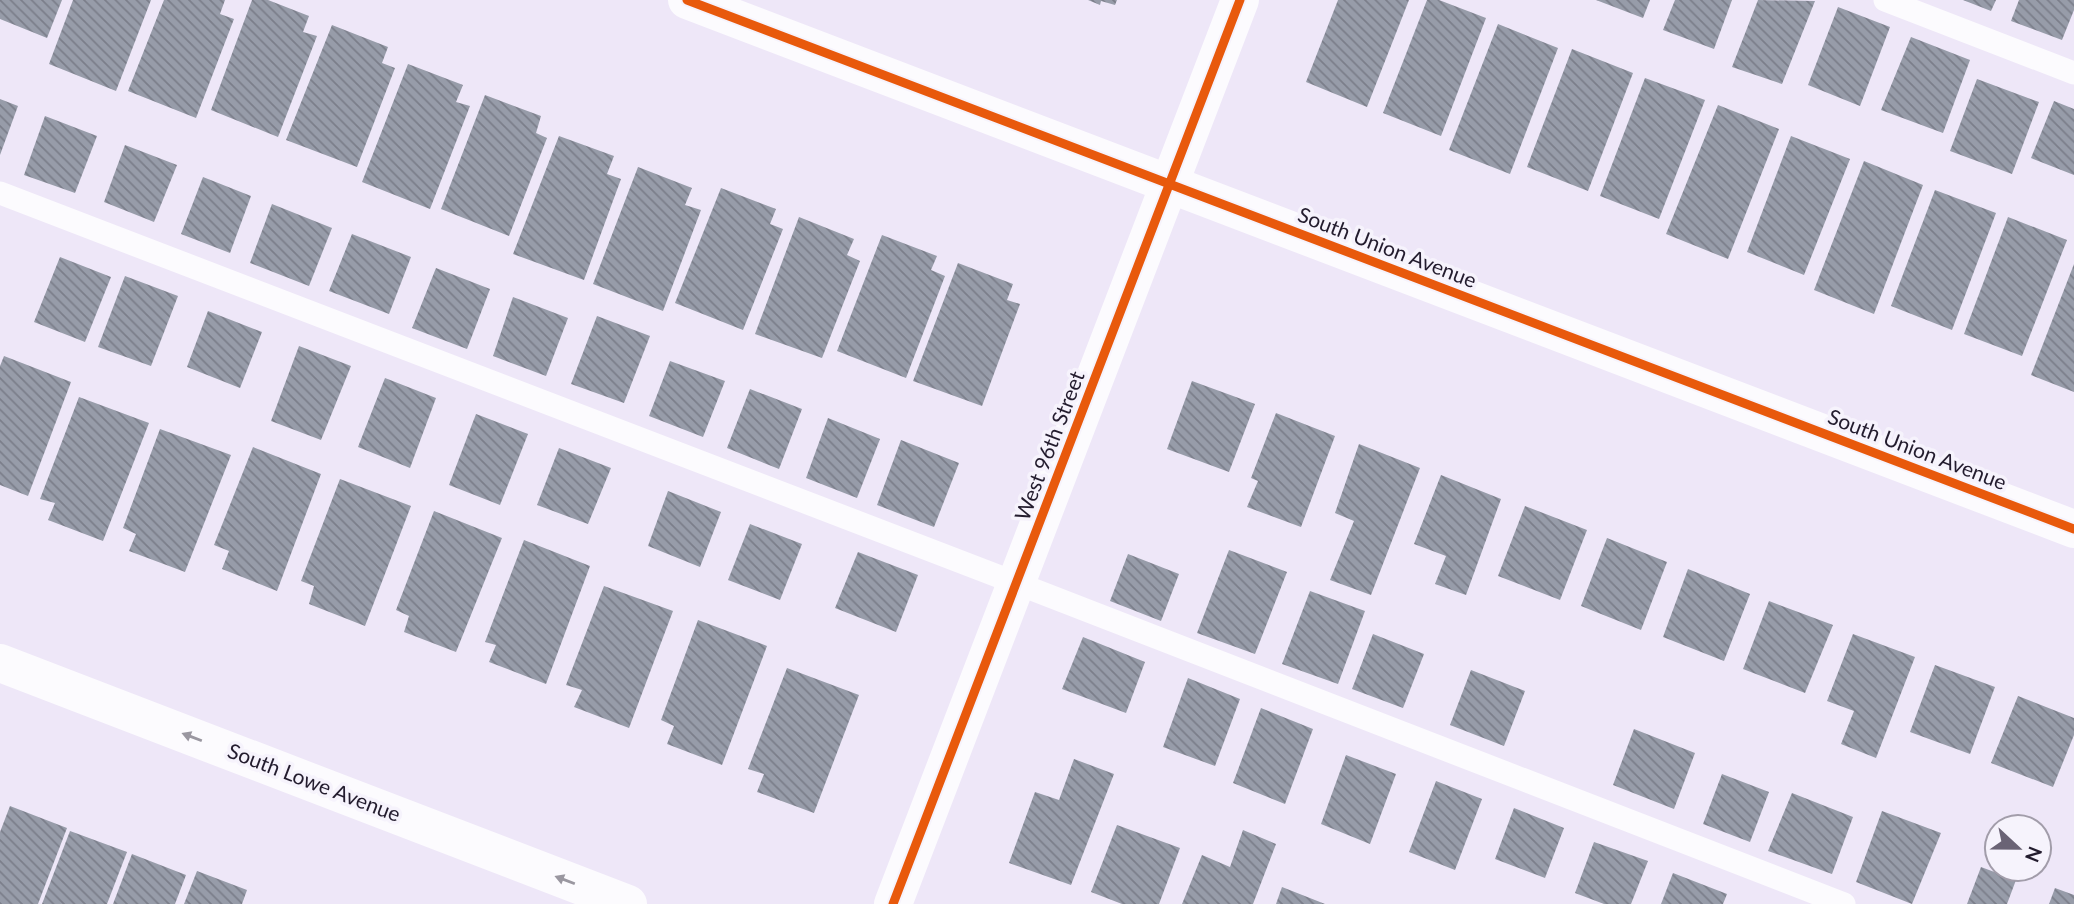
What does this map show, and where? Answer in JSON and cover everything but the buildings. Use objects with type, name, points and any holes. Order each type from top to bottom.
[{"type":"street","name":"South Union Avenue","points":[[687,0],[2074,529]]},
{"type":"street","name":"West 96th Street","points":[[893,904],[1240,0]]},
{"type":"street","name":"South Lowe Avenue","points":[[0,663],[628,904]]},
{"type":"lane","points":[[1885,0],[2074,73]]},
{"type":"lane","points":[[0,193],[1844,904]]},
{"type":"cycle path","points":[[687,0],[2074,529]]},
{"type":"cycle path","points":[[893,904],[1240,0]]}]
